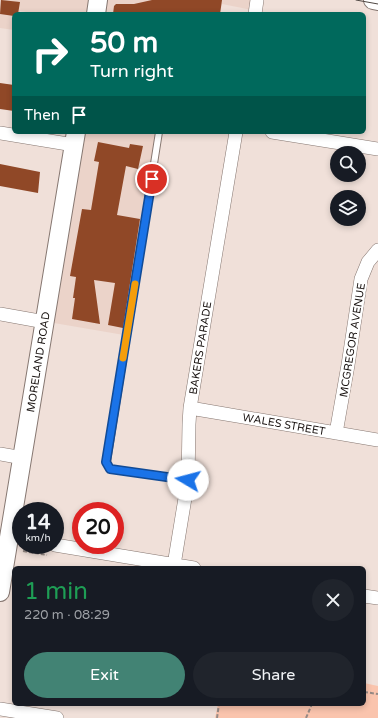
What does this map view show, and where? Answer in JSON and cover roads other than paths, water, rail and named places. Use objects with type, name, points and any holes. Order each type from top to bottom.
[{"type":"main road","points":[[96,12],[98,0]]},
{"type":"main road","points":[[373,0],[378,1]]},
{"type":"main road","name":"MORELAND ROAD","points":[[18,502],[22,458],[75,138]]},
{"type":"main road","name":"MORELAND ROAD","points":[[0,592],[12,549]]},
{"type":"street","points":[[255,12],[257,0]]},
{"type":"street","points":[[0,133],[12,134]]},
{"type":"street","points":[[15,134],[75,138]]},
{"type":"street","name":"BAKERS PARADE","points":[[174,565],[188,480],[188,424],[190,408],[236,134]]},
{"type":"street","points":[[284,134],[378,150]]},
{"type":"street","name":"MCGREGOR AVENUE","points":[[336,433],[361,279],[368,262],[378,250]]},
{"type":"street","points":[[0,314],[45,322]]},
{"type":"street","name":"WALES STREET","points":[[190,408],[378,440]]},
{"type":"street","points":[[0,454],[22,458]]},
{"type":"street","points":[[64,547],[181,566]]},
{"type":"street","points":[[366,596],[378,598]]},
{"type":"street","points":[[0,709],[57,718]]},
{"type":"lane","points":[[159,134],[106,462],[110,469],[188,480]]},
{"type":"tram line","points":[[356,0],[378,4]]}]
